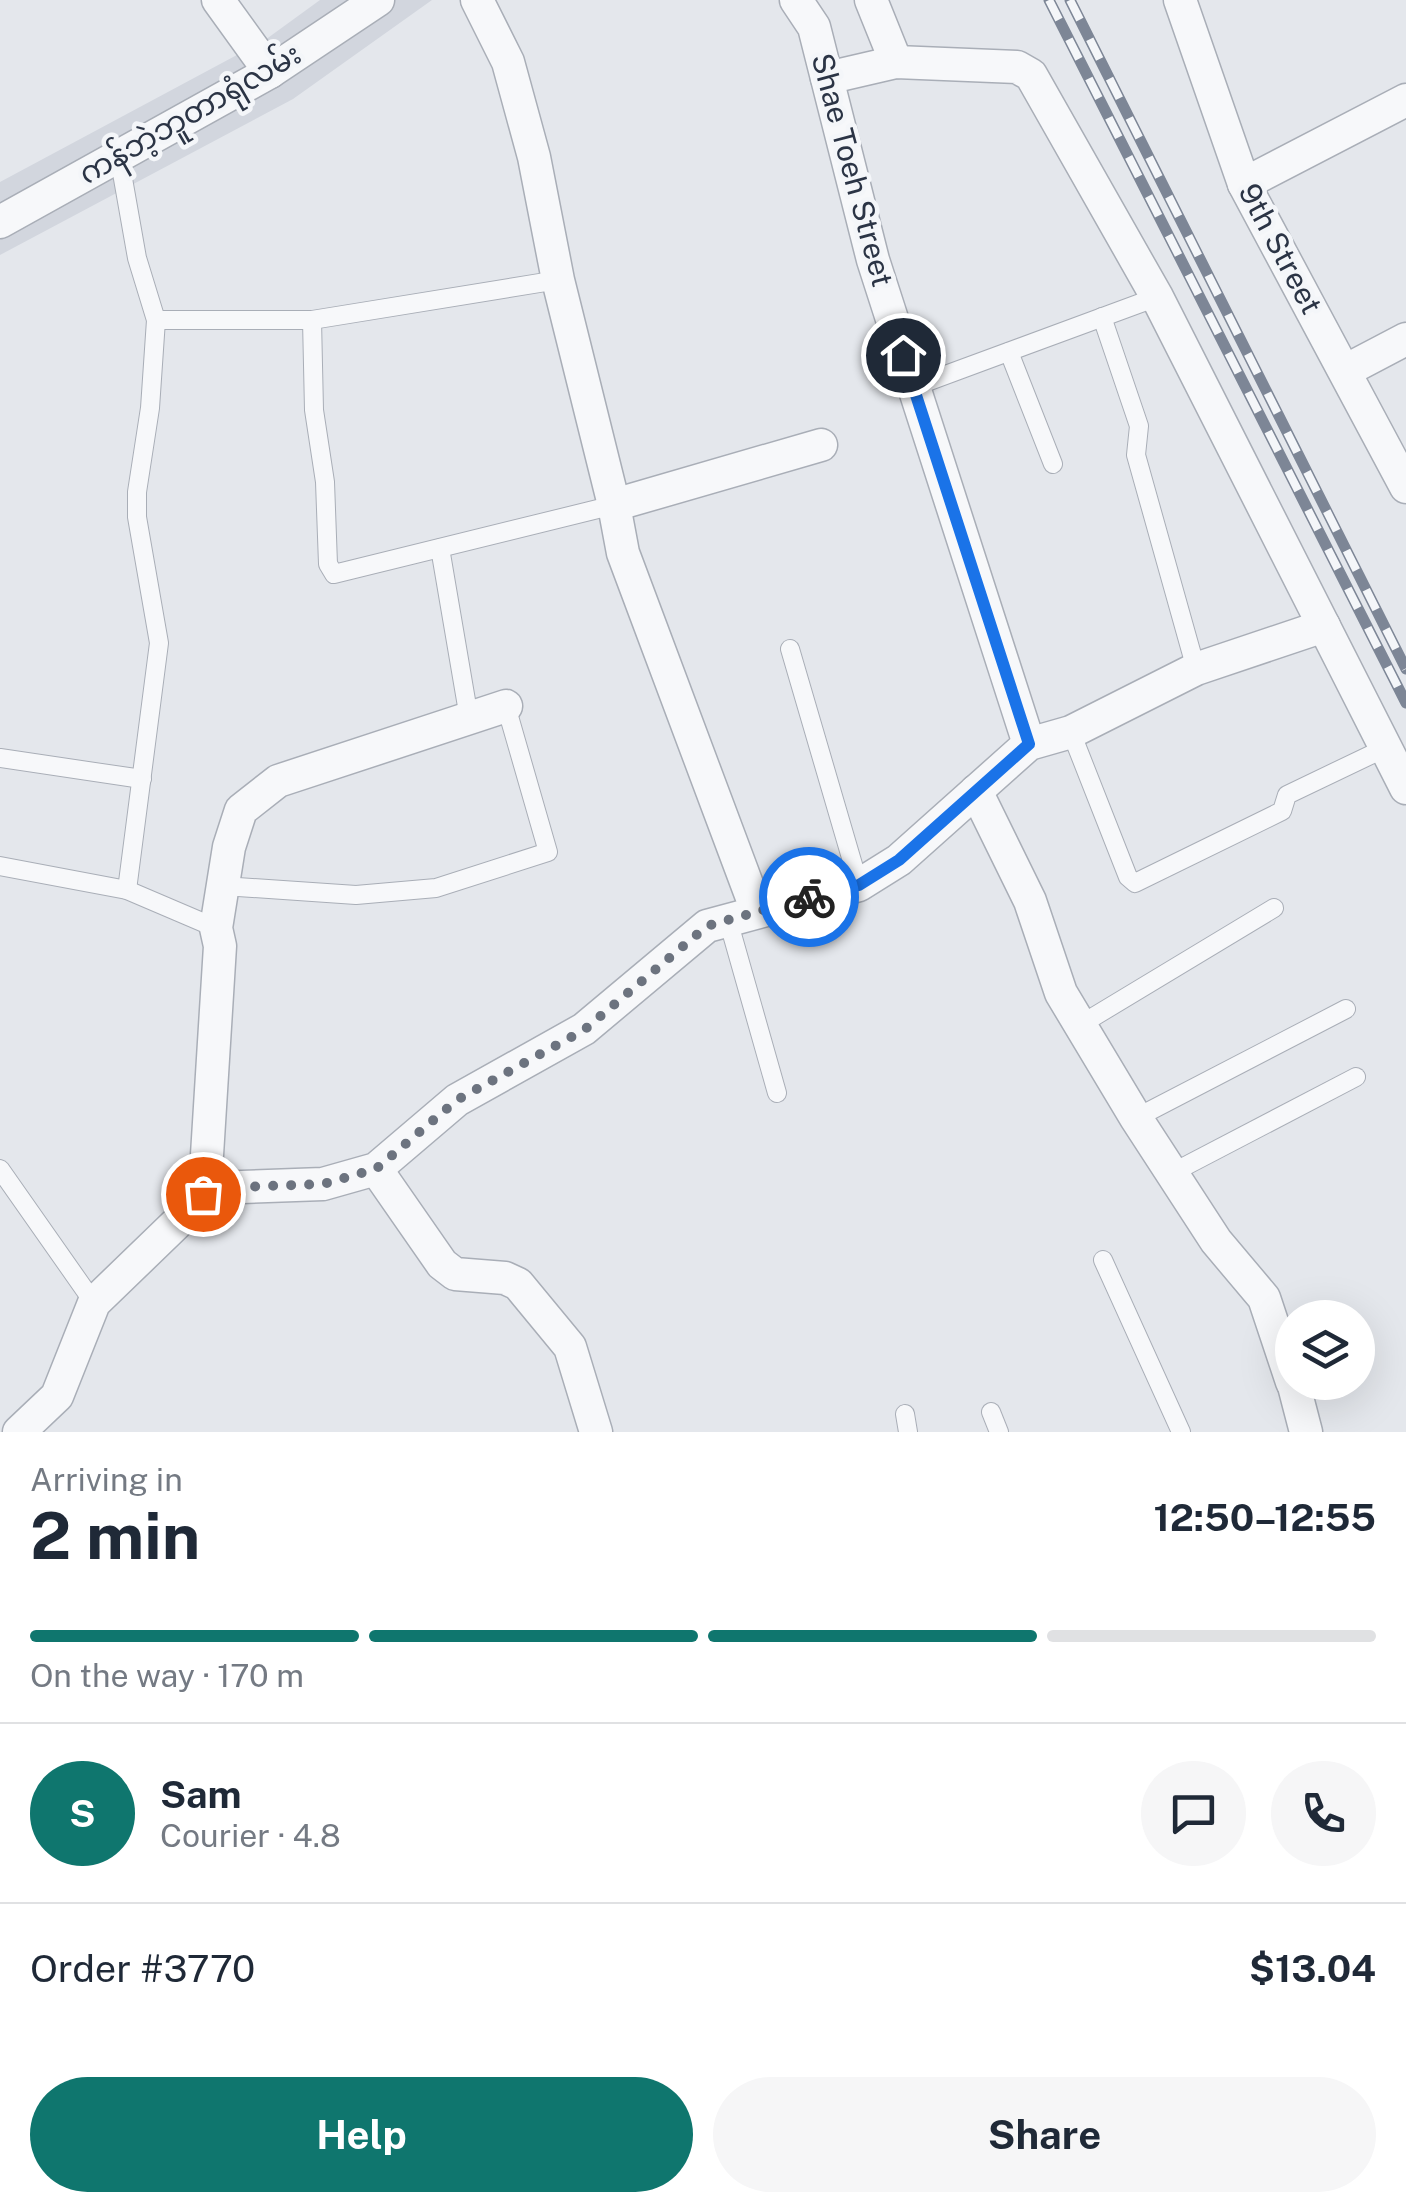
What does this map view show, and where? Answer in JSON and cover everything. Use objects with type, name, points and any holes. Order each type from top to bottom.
[{"type":"street","points":[[218,0],[270,72]]},
{"type":"street","name":"ကန်ဘဲ့ဘူတာရုံလမ်း","points":[[0,222],[270,72],[378,0]]},
{"type":"street","points":[[477,0],[508,62],[534,157],[558,280],[623,553],[742,915]]},
{"type":"street","name":"Shae Toeh Street","points":[[796,0],[814,27],[873,260],[1029,744]]},
{"type":"street","points":[[871,0],[896,62]]},
{"type":"street","name":"9th Street","points":[[1180,0],[1244,184],[1406,488]]},
{"type":"street","points":[[827,78],[896,62],[1017,67],[1031,74],[1157,297],[1406,788]]},
{"type":"street","points":[[1244,184],[1406,100]]},
{"type":"street","points":[[1344,371],[1406,339]]},
{"type":"street","points":[[614,505],[821,445]]},
{"type":"street","points":[[18,1432],[57,1396],[94,1303],[212,1188],[323,1184],[376,1169],[457,1100],[584,1030],[707,926],[859,885],[899,860],[1029,744],[1070,732],[1196,669],[1324,626]]},
{"type":"street","points":[[212,1188],[206,1172],[220,946],[216,928],[229,847],[240,810],[278,781],[506,706]]},
{"type":"street","points":[[976,791],[1030,901],[1061,993],[1216,1241],[1264,1298],[1275,1331]]},
{"type":"street","points":[[376,1169],[442,1264],[455,1274],[505,1278],[518,1284],[570,1346],[596,1432]]},
{"type":"street","points":[[1297,1400],[1306,1432]]},
{"type":"lane","points":[[119,156],[137,258],[156,320],[150,408],[138,492],[141,552],[159,644],[127,890]]},
{"type":"lane","points":[[156,320],[312,320],[558,280]]},
{"type":"lane","points":[[913,387],[1157,297]]},
{"type":"lane","points":[[1102,317],[1139,426],[1136,455],[1196,669]]},
{"type":"lane","points":[[312,320],[314,410],[325,482],[328,564],[334,574],[614,505]]},
{"type":"lane","points":[[1009,352],[1053,464]]},
{"type":"lane","points":[[440,548],[468,718]]},
{"type":"lane","points":[[790,649],[859,885]]},
{"type":"lane","points":[[223,886],[356,895],[436,888],[548,852],[506,706]]},
{"type":"lane","points":[[1070,732],[1128,876],[1135,883],[1282,811],[1287,795],[1385,748]]},
{"type":"lane","points":[[0,758],[142,779]]},
{"type":"lane","points":[[0,866],[127,890],[216,928]]},
{"type":"lane","points":[[1080,1025],[1274,908]]},
{"type":"lane","points":[[742,915],[776,1093]]},
{"type":"lane","points":[[1136,1118],[1346,1008]]},
{"type":"lane","points":[[1172,1173],[1356,1077]]},
{"type":"lane","points":[[0,1169],[94,1303]]},
{"type":"lane","points":[[1103,1260],[1181,1432]]},
{"type":"lane","points":[[991,1412],[998,1432]]},
{"type":"shaded area","points":[[320,0],[432,0],[293,99],[0,255],[0,182],[265,40]]},
{"type":"railway","points":[[1049,0],[1406,703]]},
{"type":"railway","points":[[1070,0],[1406,669]]},
{"type":"way so far","points":[[203,1194],[212,1188],[323,1184],[376,1169],[457,1100],[584,1030],[707,926],[809,897]]},
{"type":"route","points":[[809,897],[859,885],[899,860],[1029,744],[903,355]]}]
